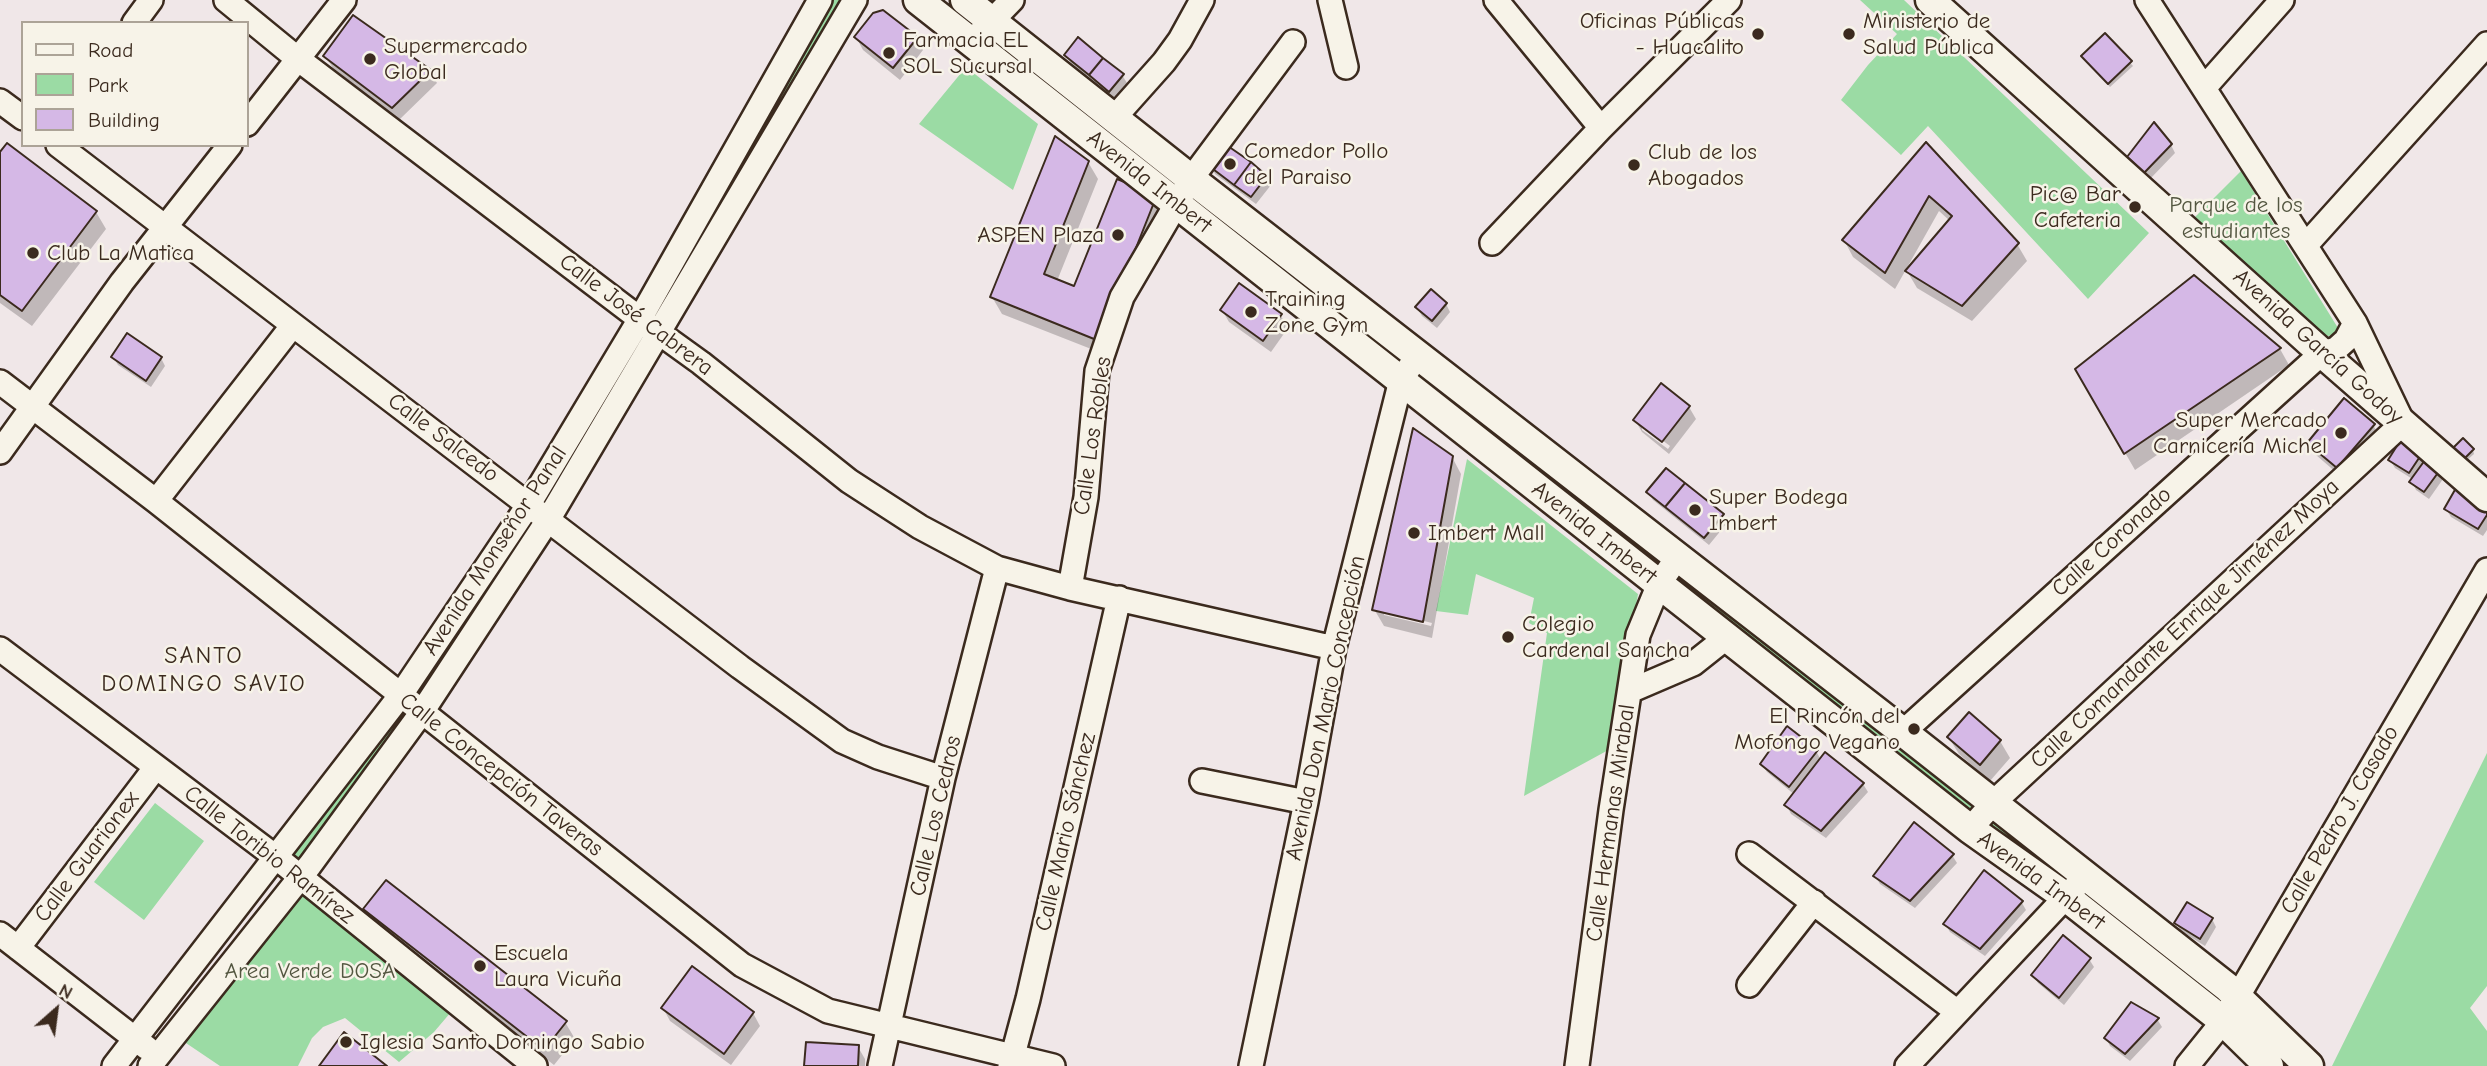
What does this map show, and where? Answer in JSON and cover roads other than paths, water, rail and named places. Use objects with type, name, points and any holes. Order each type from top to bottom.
[{"type":"main road","name":"Avenida Imbert","points":[[918,0],[1970,829],[2066,897],[2222,1020],[2269,1066]]},
{"type":"main road","name":"Avenida Imbert","points":[[965,0],[2238,996],[2309,1066]]},
{"type":"main road","name":"Avenida García Godoy","points":[[1930,0],[2322,353],[2487,497]]},
{"type":"street","points":[[135,21],[151,0]]},
{"type":"street","name":"Calle José Cabrera","points":[[226,0],[298,59],[701,363],[849,481],[920,527],[997,568],[1070,588],[1334,648]]},
{"type":"street","points":[[248,123],[344,0]]},
{"type":"street","name":"Avenida Monseñor Panal","points":[[114,1066],[400,696],[529,504],[640,319],[820,0]]},
{"type":"street","name":"Avenida Monseñor Panal","points":[[154,1061],[299,877],[422,712],[548,520],[855,0]]},
{"type":"street","points":[[972,42],[1012,0]]},
{"type":"street","points":[[1114,118],[1164,62],[1180,40],[1202,0]]},
{"type":"street","points":[[1330,0],[1346,67]]},
{"type":"street","points":[[1496,0],[1601,128]]},
{"type":"street","points":[[1492,243],[1601,128],[1729,0]]},
{"type":"street","points":[[2147,0],[2355,324],[2403,423]]},
{"type":"street","points":[[2204,88],[2282,0]]},
{"type":"street","name":"Calle Los Robles","points":[[1070,588],[1086,497],[1097,371],[1122,297],[1191,179],[1293,42]]},
{"type":"street","points":[[2306,245],[2487,44]]},
{"type":"street","points":[[0,102],[21,117]]},
{"type":"street","name":"Calle Salcedo","points":[[61,147],[740,667],[842,741],[878,757],[943,778]]},
{"type":"street","points":[[0,452],[122,282],[228,147]]},
{"type":"street","name":"Calle Coronado","points":[[1903,732],[2322,353],[2336,349],[2346,340],[2355,324]]},
{"type":"street","points":[[156,501],[293,326]]},
{"type":"street","name":"Avenida Don Mario Concepción","points":[[1251,1066],[1306,802],[1334,648],[1401,380],[1418,355]]},
{"type":"street","name":"Calle Concepción Taveras","points":[[0,382],[156,501],[742,965],[828,1011],[889,1025],[1011,1061],[1053,1066]]},
{"type":"street","name":"Calle Comandante Enrique Jiménez Moya","points":[[1970,829],[1992,804],[2403,423]]},
{"type":"street","name":"Calle Hermanas Mirabal","points":[[1577,1066],[1609,823],[1638,635],[1659,584],[1677,558]]},
{"type":"street","name":"Calle Los Cedros","points":[[880,1066],[943,778],[997,568]]},
{"type":"street","name":"Calle Pedro J. Casado","points":[[2187,1066],[2238,996],[2487,570]]},
{"type":"street","name":"Calle Mario Sánchez","points":[[1011,1061],[1028,999],[1119,598]]},
{"type":"street","points":[[1630,691],[1693,664],[1727,637]]},
{"type":"street","name":"Calle Toribio Ramírez","points":[[0,649],[277,858],[535,1066]]},
{"type":"street","name":"Calle Guarionex","points":[[9,941],[156,767]]},
{"type":"street","points":[[1202,781],[1306,802]]},
{"type":"street","points":[[1749,854],[1956,1011]]},
{"type":"street","points":[[1907,1066],[2085,876]]},
{"type":"street","points":[[1749,985],[1814,902]]},
{"type":"street","points":[[9,941],[135,1038],[154,1061]]},
{"type":"place","name":"Oficinas Públicas - Huacalito","points":[[1758,34]]},
{"type":"place","name":"Ministerio de Salud Pública","points":[[1849,34]]},
{"type":"place","name":"Farmacia EL SOL Sucursal","points":[[889,53]]},
{"type":"place","name":"Supermercado Global","points":[[370,59]]},
{"type":"place","name":"Comedor Pollo del Paraiso","points":[[1230,164]]},
{"type":"place","name":"Club de los Abogados","points":[[1634,165]]},
{"type":"place","name":"Pic@ Bar Cafeteria","points":[[2135,207]]},
{"type":"place","name":"ASPEN Plaza","points":[[1118,235]]},
{"type":"place","name":"Club La Matica","points":[[33,253]]},
{"type":"place","name":"Training Zone Gym","points":[[1251,312]]},
{"type":"place","name":"Super Mercado Carnicería Michel","points":[[2341,433]]},
{"type":"place","name":"Super Bodega Imbert","points":[[1695,510]]},
{"type":"place","name":"Imbert Mall","points":[[1414,533]]},
{"type":"place","name":"Colegio Cardenal Sancha","points":[[1508,637]]},
{"type":"place","name":"El Rincón del Mofongo Vegano","points":[[1914,729]]},
{"type":"place","name":"Escuela Laura Vicuña","points":[[480,966]]},
{"type":"place","name":"Iglesia Santo Domingo Sabio","points":[[346,1042]]},
{"type":"district","name":"SANTO DOMINGO SAVIO","points":[[204,670]]},
{"type":"park label","name":"Parque de los estudiantes","points":[[2236,218]]},
{"type":"park label","name":"Area Verde DOSA","points":[[310,971]]}]
